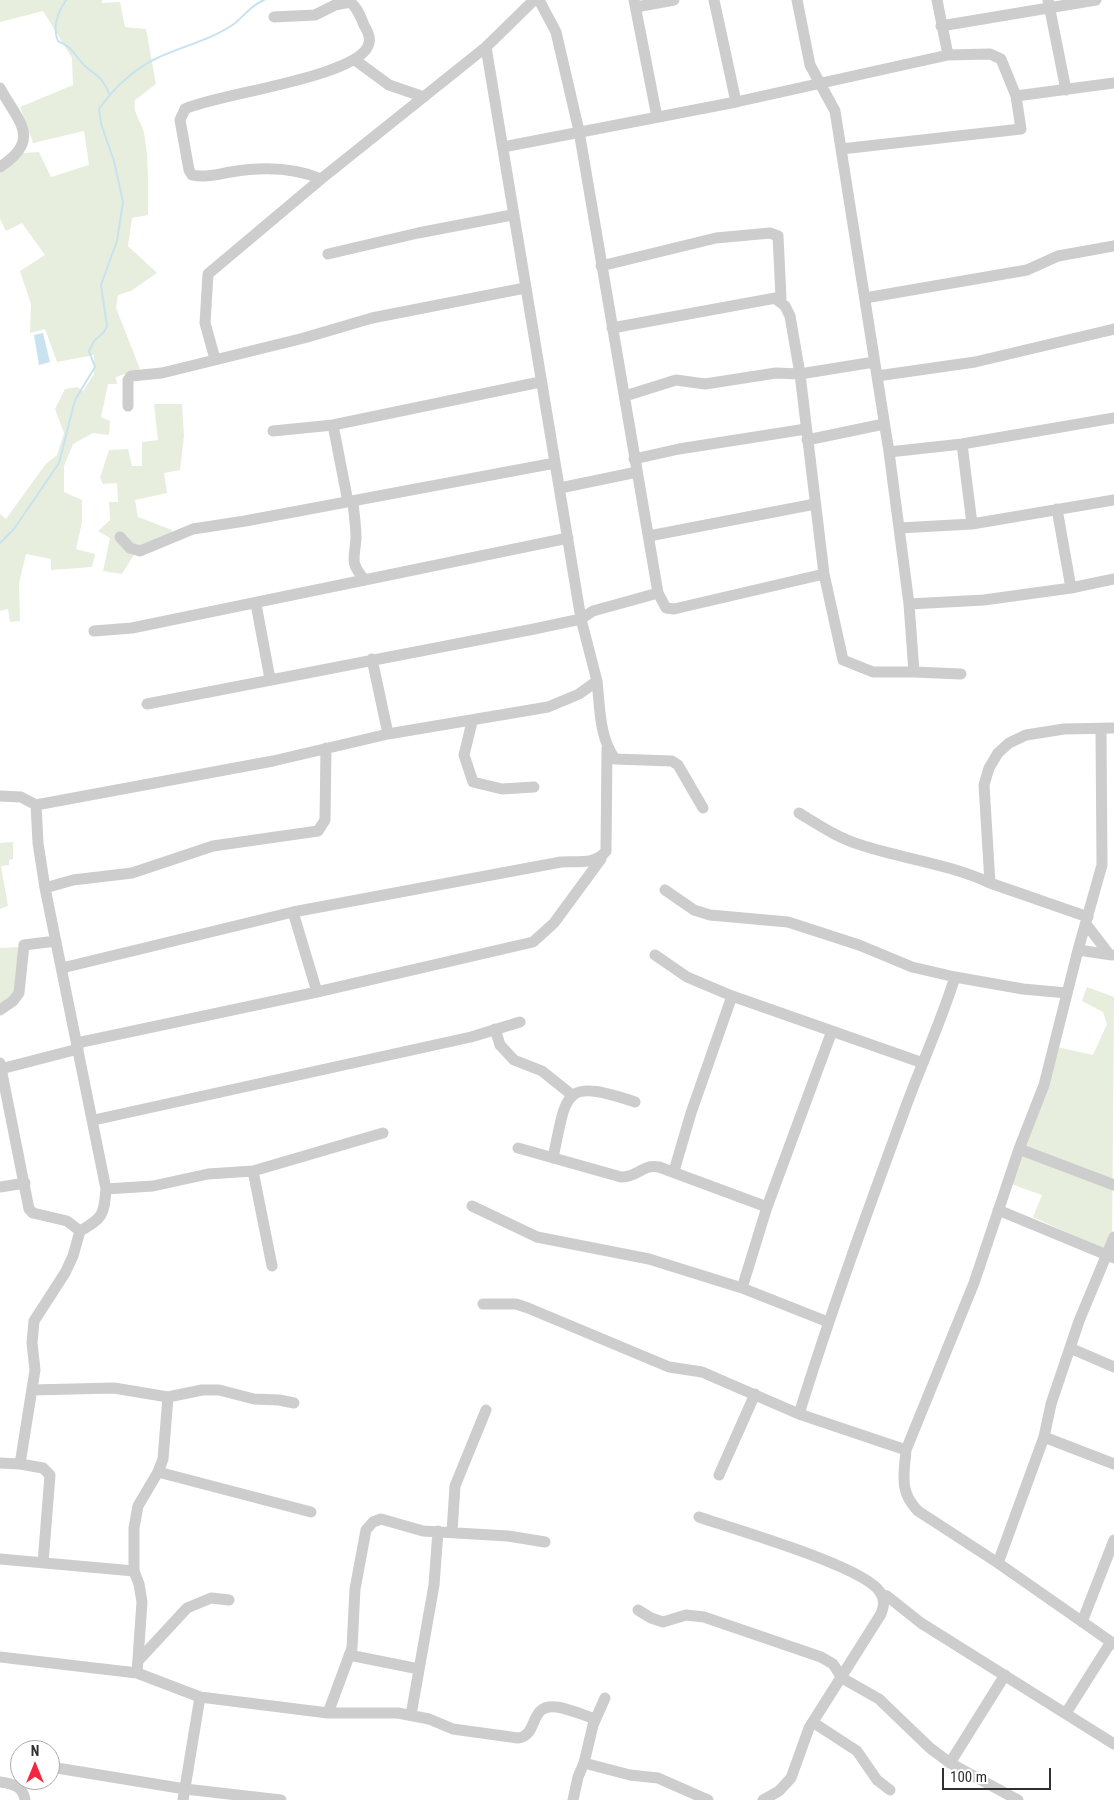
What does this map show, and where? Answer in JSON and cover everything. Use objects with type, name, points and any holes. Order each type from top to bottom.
[{"type":"street","points":[[215,360],[205,323],[208,274],[321,179],[486,47],[534,0]]},
{"type":"street","points":[[539,0],[556,32],[579,131],[625,396],[634,459],[650,536],[658,593],[666,608],[674,610],[824,574]]},
{"type":"street","points":[[657,117],[635,4],[674,0]]},
{"type":"street","points":[[714,0],[736,102]]},
{"type":"street","points":[[797,0],[810,65],[835,111],[899,528],[909,604],[914,672]]},
{"type":"street","points":[[937,0],[948,54]]},
{"type":"street","points":[[941,26],[1049,3],[1096,0]]},
{"type":"street","points":[[274,17],[315,15],[335,5],[350,2],[356,7],[370,42],[368,48],[355,60],[312,76],[192,105],[181,113],[180,120],[189,170],[192,175],[200,177],[234,171],[296,170],[321,179]]},
{"type":"street","points":[[1049,3],[1066,90]]},
{"type":"street","points":[[80,1230],[66,1221],[30,1211],[1,1066],[77,1046],[533,942],[554,923],[606,851],[607,749],[597,681],[581,619],[512,214],[486,47]]},
{"type":"street","points":[[503,147],[736,102],[948,54],[990,54],[1001,58],[1016,96],[1021,129],[841,149]]},
{"type":"street","points":[[355,60],[388,85],[424,97]]},
{"type":"street","points":[[1016,96],[1114,83]]},
{"type":"street","points":[[0,88],[21,124],[24,140],[16,156],[0,167]]},
{"type":"street","points":[[328,254],[512,214]]},
{"type":"street","points":[[601,266],[716,238],[770,233],[778,236],[780,245],[782,297],[612,328]]},
{"type":"street","points":[[865,298],[1027,270],[1058,256],[1114,246]]},
{"type":"street","points":[[128,406],[128,380],[132,376],[162,373],[304,338],[372,318],[526,288]]},
{"type":"street","points":[[776,299],[785,306],[790,316],[800,374],[824,574],[843,660],[873,672],[961,674]]},
{"type":"street","points":[[877,376],[974,362],[1114,329]]},
{"type":"street","points":[[625,396],[676,380],[705,384],[776,373],[800,374],[874,362]]},
{"type":"street","points":[[273,431],[334,425],[540,382]]},
{"type":"street","points":[[888,452],[962,444],[1114,418]]},
{"type":"street","points":[[634,459],[679,449],[884,424]]},
{"type":"street","points":[[334,425],[351,502],[356,536],[353,558],[356,570],[364,579]]},
{"type":"street","points":[[962,444],[972,524]]},
{"type":"street","points":[[120,537],[130,548],[140,551],[192,529],[351,502],[555,463]]},
{"type":"street","points":[[560,488],[637,472]]},
{"type":"street","points":[[899,528],[972,524],[1114,500]]},
{"type":"street","points":[[650,536],[815,504]]},
{"type":"street","points":[[1057,509],[1071,588]]},
{"type":"street","points":[[94,631],[132,628],[256,604],[364,579],[568,538]]},
{"type":"street","points":[[909,604],[984,600],[1071,588],[1114,579]]},
{"type":"street","points":[[147,704],[581,619],[593,610],[658,593]]},
{"type":"street","points":[[256,604],[270,680]]},
{"type":"street","points":[[372,659],[388,734]]},
{"type":"street","points":[[0,796],[21,797],[36,805],[263,762],[388,734],[472,722],[548,707],[580,694],[597,681]]},
{"type":"street","points":[[472,722],[464,755],[473,782],[502,789],[534,787]]},
{"type":"street","points":[[990,883],[984,785],[989,768],[998,753],[1009,743],[1026,735],[1064,729],[1114,728]]},
{"type":"street","points":[[1066,1713],[1112,1643],[998,1563],[918,1510],[908,1501],[904,1484],[906,1450],[974,1283],[1019,1149],[1044,1085],[1078,950],[1108,865],[1108,802],[1101,729]]},
{"type":"street","points":[[45,888],[73,880],[132,873],[213,846],[318,831],[325,820],[326,748]]},
{"type":"street","points":[[607,749],[615,759],[664,760],[678,765],[703,808]]},
{"type":"street","points":[[20,1464],[35,1370],[32,1343],[34,1321],[65,1273],[73,1256],[80,1230],[102,1215],[106,1189],[94,1120],[45,888],[38,843],[36,805]]},
{"type":"street","points":[[799,813],[827,831],[860,845],[968,873],[1087,921],[1112,955]]},
{"type":"street","points":[[62,968],[292,912],[561,862],[592,861],[601,858]]},
{"type":"street","points":[[665,890],[694,910],[710,915],[788,922],[859,945],[912,967],[954,977],[1023,989],[1067,993]]},
{"type":"street","points":[[292,912],[317,992]]},
{"type":"street","points":[[0,1010],[20,993],[24,945],[56,941]]},
{"type":"street","points":[[1078,950],[1112,955]]},
{"type":"street","points":[[655,955],[687,977],[732,996],[923,1063]]},
{"type":"street","points":[[799,1414],[828,1322],[923,1063],[934,1038],[954,977]]},
{"type":"street","points":[[674,1171],[691,1113],[732,996]]},
{"type":"street","points":[[94,1120],[471,1037],[520,1022]]},
{"type":"street","points":[[494,1029],[500,1046],[514,1060],[542,1071],[572,1095]]},
{"type":"street","points":[[742,1288],[767,1207],[832,1031]]},
{"type":"street","points":[[553,1158],[563,1109],[572,1095],[581,1090],[593,1090],[635,1102]]},
{"type":"street","points":[[106,1189],[152,1186],[208,1174],[254,1171],[382,1133]]},
{"type":"street","points":[[518,1148],[621,1177],[630,1177],[650,1165],[674,1171],[767,1207]]},
{"type":"street","points":[[1019,1149],[1114,1185]]},
{"type":"street","points":[[254,1171],[272,1266]]},
{"type":"street","points":[[0,1187],[25,1183]]},
{"type":"street","points":[[472,1206],[537,1237],[608,1253],[624,1253],[742,1288],[828,1322]]},
{"type":"street","points":[[998,1210],[1110,1256]]},
{"type":"street","points":[[998,1563],[1044,1437],[1051,1404],[1070,1348],[1110,1256],[1114,1237]]},
{"type":"street","points":[[483,1304],[516,1304],[528,1308],[669,1367],[702,1372],[799,1414],[906,1450]]},
{"type":"street","points":[[1070,1348],[1114,1367]]},
{"type":"street","points":[[32,1390],[114,1388],[168,1397],[202,1390],[219,1390],[254,1399],[294,1403]]},
{"type":"street","points":[[719,1475],[755,1394]]},
{"type":"street","points":[[138,1667],[142,1602],[139,1584],[134,1571],[134,1528],[138,1506],[158,1472],[163,1459],[168,1397]]},
{"type":"street","points":[[452,1532],[455,1486],[486,1410]]},
{"type":"street","points":[[1044,1437],[1114,1464]]},
{"type":"street","points":[[0,1463],[43,1468],[50,1475],[43,1563]]},
{"type":"street","points":[[158,1472],[311,1512]]},
{"type":"street","points":[[699,1517],[829,1562],[867,1580],[882,1595],[884,1607],[881,1614],[814,1723],[809,1728],[791,1778],[779,1791],[763,1800]]},
{"type":"street","points":[[328,1713],[350,1655],[355,1589],[369,1526],[381,1519],[409,1528],[508,1536],[546,1542]]},
{"type":"street","points":[[411,1715],[434,1585],[438,1531]]},
{"type":"street","points":[[1082,1622],[1114,1540]]},
{"type":"street","points":[[0,1559],[134,1571]]},
{"type":"street","points":[[882,1595],[887,1596],[921,1623],[1114,1744]]},
{"type":"street","points":[[138,1667],[187,1608],[211,1598],[229,1600]]},
{"type":"street","points":[[638,1610],[651,1618],[663,1622],[686,1615],[704,1617],[822,1657],[833,1664],[842,1678],[879,1699],[930,1748],[950,1763],[1018,1800]]},
{"type":"street","points":[[350,1655],[419,1669]]},
{"type":"street","points":[[0,1657],[138,1667],[200,1697],[328,1713],[386,1712],[411,1715],[429,1719],[453,1729],[518,1738],[523,1738],[528,1733],[539,1710],[544,1708],[556,1707],[595,1719]]},
{"type":"street","points":[[950,1763],[1005,1675]]},
{"type":"street","points":[[184,1794],[200,1697]]},
{"type":"street","points":[[573,1800],[595,1719],[605,1698]]},
{"type":"street","points":[[814,1723],[857,1751],[878,1780],[890,1790]]},
{"type":"street","points":[[584,1763],[630,1775],[658,1778],[708,1800]]},
{"type":"street","points":[[60,1769],[184,1794],[281,1800]]},
{"type":"street","points":[[0,1782],[16,1784],[24,1793],[25,1800]]},
{"type":"green space","points":[[0,0],[102,0],[102,3],[120,2],[125,27],[146,29],[156,84],[135,100],[134,105],[146,143],[148,215],[132,218],[128,246],[157,273],[131,291],[118,295],[116,308],[140,369],[116,377],[117,384],[108,384],[101,417],[110,421],[109,435],[93,433],[73,444],[64,466],[64,492],[82,500],[82,522],[76,549],[95,554],[92,567],[51,570],[51,559],[26,554],[19,583],[20,621],[10,622],[8,609],[0,611],[0,514],[6,519],[45,465],[57,455],[64,433],[55,409],[65,389],[77,387],[83,391],[94,374],[94,355],[57,362],[45,329],[30,333],[31,304],[20,271],[45,255],[22,223],[6,231],[0,219],[0,170],[23,153],[39,152],[51,177],[89,165],[84,131],[33,143],[20,107],[73,85],[72,58],[43,11],[0,22]]},
{"type":"green space","points":[[154,404],[182,404],[184,436],[180,470],[164,473],[167,493],[135,500],[138,517],[172,530],[171,535],[138,548],[122,574],[103,571],[110,538],[98,531],[110,520],[109,502],[118,502],[117,483],[103,484],[100,478],[109,450],[128,449],[132,466],[142,466],[142,442],[158,440]]},
{"type":"green space","points":[[13,842],[13,859],[9,860],[9,865],[1,866],[8,906],[0,909],[0,843]]},
{"type":"green space","points":[[19,947],[16,992],[0,1005],[0,948]]},
{"type":"green space","points":[[1087,987],[1114,997],[1112,1253],[1033,1217],[1042,1195],[1008,1183],[1057,1047],[1093,1055],[1107,1024],[1103,1012],[1082,1001]]},
{"type":"water","points":[[43,333],[50,362],[39,365],[34,335]]},
{"type":"waterway","points":[[66,0],[56,25],[58,41],[70,49],[84,65],[101,79],[109,93]]},
{"type":"waterway","points":[[0,543],[14,529],[59,463],[75,400],[95,367],[89,351],[94,341],[104,332],[107,326],[101,285],[117,241],[123,202],[114,161],[101,124],[99,109],[123,81],[145,64],[224,30],[264,0]]}]
